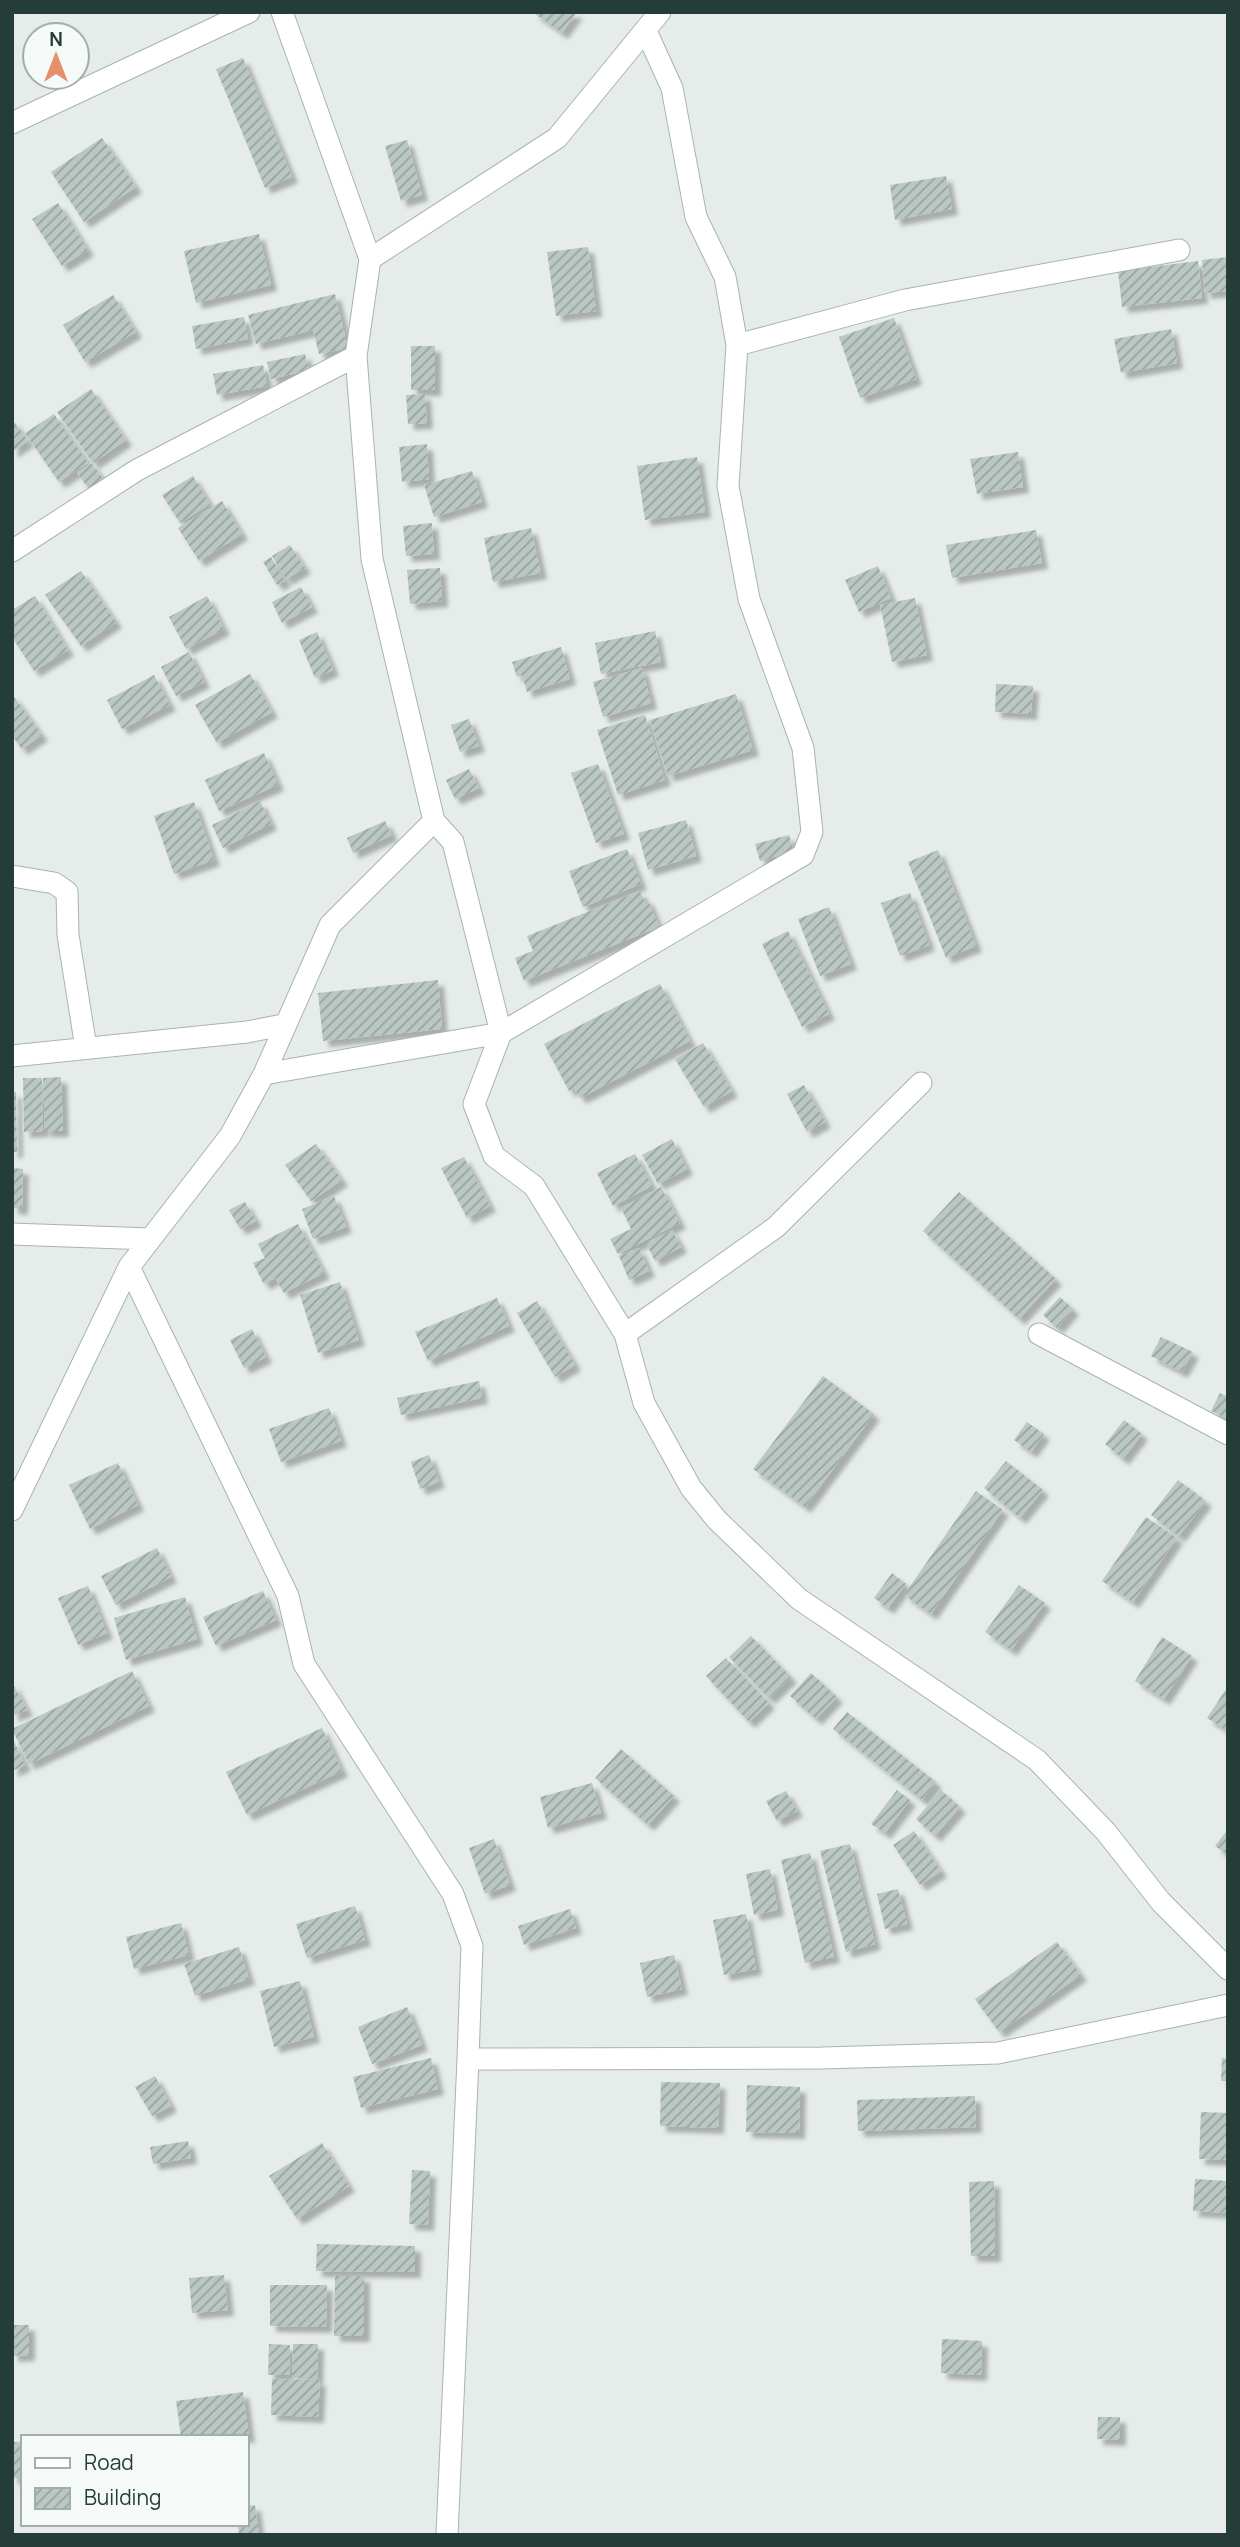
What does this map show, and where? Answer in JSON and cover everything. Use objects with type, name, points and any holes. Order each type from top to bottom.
[{"type":"street","points":[[12,123],[249,12]]},
{"type":"street","points":[[282,12],[370,259],[356,356],[372,559],[434,821],[453,842],[501,1033],[474,1104],[494,1156],[534,1186],[625,1334],[644,1404],[691,1488],[717,1520],[799,1599],[1037,1760],[1106,1832],[1160,1902],[1228,1969]]},
{"type":"street","points":[[370,259],[557,138],[660,12]]},
{"type":"street","points":[[264,1074],[501,1033],[803,855],[812,832],[803,748],[750,599],[728,486],[737,345],[725,277],[696,217],[673,88],[646,31]]},
{"type":"street","points":[[737,345],[905,300],[1179,250]]},
{"type":"street","points":[[12,551],[137,470],[356,356]]},
{"type":"street","points":[[12,1510],[129,1267],[230,1136],[264,1074],[283,1025],[330,925],[434,821]]},
{"type":"street","points":[[12,876],[54,883],[67,892],[68,935],[86,1048]]},
{"type":"street","points":[[12,1055],[247,1032],[283,1025]]},
{"type":"street","points":[[625,1334],[776,1227],[921,1083]]},
{"type":"street","points":[[12,1234],[150,1239]]},
{"type":"street","points":[[129,1267],[288,1597],[304,1664],[453,1894],[472,1946],[447,2535]]},
{"type":"street","points":[[1039,1334],[1228,1434]]},
{"type":"street","points":[[468,2059],[822,2058],[998,2053],[1228,2005]]},
{"type":"building","points":[[532,12],[577,12],[562,33]]},
{"type":"building","points":[[243,58],[292,177],[265,188],[216,69]]},
{"type":"building","points":[[102,138],[136,187],[84,222],[51,172]]},
{"type":"building","points":[[407,140],[422,195],[401,201],[385,146]]},
{"type":"building","points":[[946,176],[952,209],[895,220],[890,185]]},
{"type":"building","points":[[58,203],[88,250],[62,266],[32,219]]},
{"type":"building","points":[[259,234],[271,285],[196,303],[184,251]]},
{"type":"building","points":[[588,247],[596,311],[556,316],[547,252]]},
{"type":"building","points":[[1228,257],[1228,291],[1205,293],[1202,260]]},
{"type":"building","points":[[1198,261],[1202,298],[1122,307],[1118,271]]},
{"type":"building","points":[[335,294],[348,348],[319,354],[313,330],[256,344],[248,315]]},
{"type":"building","points":[[113,295],[136,332],[85,362],[63,325]]},
{"type":"building","points":[[244,317],[248,339],[196,349],[192,326]]},
{"type":"building","points":[[894,318],[916,379],[860,398],[839,337]]},
{"type":"building","points":[[1171,329],[1177,363],[1121,373],[1114,339]]},
{"type":"building","points":[[411,346],[435,346],[435,390],[411,390]]},
{"type":"building","points":[[305,354],[309,370],[271,379],[267,362]]},
{"type":"building","points":[[263,365],[267,386],[217,395],[213,374]]},
{"type":"building","points":[[91,389],[126,440],[93,463],[57,412]]},
{"type":"building","points":[[425,394],[427,423],[408,424],[406,395]]},
{"type":"building","points":[[54,414],[88,463],[59,482],[25,433]]},
{"type":"building","points":[[12,419],[28,441],[12,452]]},
{"type":"building","points":[[427,444],[429,479],[402,482],[399,447]]},
{"type":"building","points":[[1018,452],[1023,487],[977,494],[970,459]]},
{"type":"building","points":[[697,457],[705,512],[645,520],[637,466]]},
{"type":"building","points":[[91,463],[103,478],[89,489],[77,473]]},
{"type":"building","points":[[472,471],[482,502],[434,517],[424,485]]},
{"type":"building","points":[[193,476],[210,504],[180,523],[162,495]]},
{"type":"building","points":[[222,501],[242,534],[199,561],[178,528]]},
{"type":"building","points":[[432,523],[434,554],[406,556],[403,526]]},
{"type":"building","points":[[531,528],[541,573],[493,582],[484,538]]},
{"type":"building","points":[[1036,530],[1042,563],[952,578],[946,545]]},
{"type":"building","points":[[290,545],[305,568],[286,579],[272,556]]},
{"type":"building","points":[[271,557],[285,581],[277,585],[263,562]]},
{"type":"building","points":[[878,566],[891,598],[859,612],[845,580]]},
{"type":"building","points":[[440,568],[442,601],[410,604],[407,570]]},
{"type":"building","points":[[81,571],[116,622],[81,646],[45,595]]},
{"type":"building","points":[[301,587],[312,607],[282,623],[272,602]]},
{"type":"building","points":[[35,596],[68,650],[34,671],[12,637],[12,610]]},
{"type":"building","points":[[207,596],[224,629],[186,649],[169,617]]},
{"type":"building","points":[[915,598],[927,655],[892,662],[880,605]]},
{"type":"building","points":[[655,631],[661,662],[601,674],[595,643]]},
{"type":"building","points":[[317,632],[333,670],[315,678],[299,640]]},
{"type":"building","points":[[561,647],[570,679],[527,692],[522,675],[517,677],[512,662]]},
{"type":"building","points":[[189,652],[204,682],[176,696],[161,667]]},
{"type":"building","points":[[642,668],[651,703],[603,717],[593,682]]},
{"type":"building","points":[[250,674],[272,712],[217,743],[195,705]]},
{"type":"building","points":[[154,675],[170,705],[122,729],[107,700]]},
{"type":"building","points":[[996,684],[1033,686],[1031,714],[995,712]]},
{"type":"building","points":[[12,694],[42,735],[22,749],[12,736]]},
{"type":"building","points":[[736,694],[753,750],[668,776],[650,720]]},
{"type":"building","points":[[645,715],[665,780],[618,795],[597,730]]},
{"type":"building","points":[[469,719],[479,746],[460,752],[451,725]]},
{"type":"building","points":[[264,753],[278,785],[219,811],[205,780]]},
{"type":"building","points":[[598,764],[624,834],[596,843],[571,773]]},
{"type":"building","points":[[469,769],[479,788],[455,799],[446,780]]},
{"type":"building","points":[[260,801],[271,824],[223,848],[212,825]]},
{"type":"building","points":[[194,802],[214,860],[174,874],[154,816]]},
{"type":"building","points":[[686,820],[696,856],[648,870],[638,833]]},
{"type":"building","points":[[385,821],[392,835],[353,853],[347,838]]},
{"type":"building","points":[[789,835],[794,851],[760,861],[755,844]]},
{"type":"building","points":[[627,849],[641,884],[583,907],[569,871]]},
{"type":"building","points":[[938,850],[976,946],[946,958],[908,862]]},
{"type":"building","points":[[640,891],[644,900],[647,898],[659,927],[524,981],[515,958],[533,951],[527,936]]},
{"type":"building","points":[[910,893],[929,945],[900,956],[881,903]]},
{"type":"building","points":[[829,907],[851,964],[820,976],[798,919]]},
{"type":"building","points":[[788,931],[829,1014],[802,1027],[762,944]]},
{"type":"building","points":[[438,980],[442,1029],[323,1041],[318,993]]},
{"type":"building","points":[[660,984],[690,1041],[580,1098],[574,1088],[569,1091],[544,1044]]},
{"type":"building","points":[[703,1043],[732,1091],[704,1107],[675,1059]]},
{"type":"building","points":[[61,1077],[63,1131],[45,1131],[43,1078]]},
{"type":"building","points":[[23,1078],[42,1078],[43,1131],[24,1132]]},
{"type":"building","points":[[804,1085],[825,1122],[807,1132],[787,1094]]},
{"type":"building","points":[[12,1092],[16,1092],[17,1152],[12,1152]]},
{"type":"building","points":[[672,1139],[687,1169],[658,1184],[642,1155]]},
{"type":"building","points":[[316,1144],[342,1180],[311,1201],[285,1165]]},
{"type":"building","points":[[635,1154],[652,1186],[613,1206],[597,1173]]},
{"type":"building","points":[[464,1157],[490,1206],[467,1218],[441,1168]]},
{"type":"building","points":[[12,1168],[23,1169],[22,1209],[12,1208]]},
{"type":"building","points":[[661,1187],[680,1223],[618,1254],[610,1239],[631,1229],[621,1208]]},
{"type":"building","points":[[959,1192],[1056,1279],[1019,1319],[923,1231]]},
{"type":"building","points":[[334,1196],[346,1227],[313,1239],[302,1209]]},
{"type":"building","points":[[245,1202],[256,1221],[240,1229],[229,1210]]},
{"type":"building","points":[[298,1224],[324,1273],[284,1293],[275,1278],[264,1284],[253,1263],[265,1258],[258,1244]]},
{"type":"building","points":[[672,1230],[681,1247],[655,1261],[646,1243]]},
{"type":"building","points":[[639,1248],[649,1271],[629,1280],[619,1256]]},
{"type":"building","points":[[340,1282],[359,1340],[318,1353],[300,1295]]},
{"type":"building","points":[[1060,1297],[1073,1309],[1057,1328],[1043,1315]]},
{"type":"building","points":[[497,1298],[509,1326],[428,1361],[415,1332]]},
{"type":"building","points":[[537,1301],[575,1365],[555,1377],[517,1313]]},
{"type":"building","points":[[252,1329],[266,1357],[244,1368],[230,1340]]},
{"type":"building","points":[[1161,1337],[1193,1352],[1182,1372],[1151,1356]]},
{"type":"building","points":[[823,1376],[874,1414],[805,1507],[753,1469]]},
{"type":"building","points":[[479,1381],[482,1398],[401,1415],[397,1398]]},
{"type":"building","points":[[1220,1393],[1228,1397],[1228,1419],[1211,1411]]},
{"type":"building","points":[[329,1408],[341,1441],[281,1462],[269,1429]]},
{"type":"building","points":[[1124,1420],[1142,1434],[1123,1459],[1105,1444]]},
{"type":"building","points":[[1027,1422],[1044,1434],[1031,1452],[1014,1440]]},
{"type":"building","points":[[429,1455],[439,1482],[420,1489],[411,1462]]},
{"type":"building","points":[[1006,1461],[1043,1490],[1020,1518],[984,1488]]},
{"type":"building","points":[[118,1463],[138,1505],[90,1529],[69,1485]]},
{"type":"building","points":[[1178,1480],[1206,1501],[1179,1536],[1151,1515]]},
{"type":"building","points":[[976,1491],[1003,1510],[931,1614],[904,1595]]},
{"type":"building","points":[[1146,1517],[1177,1538],[1133,1602],[1102,1581]]},
{"type":"building","points":[[157,1548],[171,1577],[116,1605],[101,1576]]},
{"type":"building","points":[[892,1573],[906,1584],[888,1608],[874,1598]]},
{"type":"building","points":[[1019,1585],[1045,1603],[1011,1650],[985,1632]]},
{"type":"building","points":[[88,1586],[107,1633],[78,1645],[58,1598]]},
{"type":"building","points":[[263,1591],[276,1620],[216,1646],[203,1617]]},
{"type":"building","points":[[185,1597],[197,1639],[126,1660],[114,1618]]},
{"type":"building","points":[[751,1636],[791,1677],[769,1698],[729,1657]]},
{"type":"building","points":[[1162,1637],[1192,1656],[1164,1699],[1135,1681]]},
{"type":"building","points":[[726,1658],[769,1703],[749,1722],[706,1676]]},
{"type":"building","points":[[132,1671],[149,1706],[29,1764],[12,1729]]},
{"type":"building","points":[[811,1673],[837,1697],[816,1719],[790,1696]]},
{"type":"building","points":[[12,1682],[27,1710],[12,1716]]},
{"type":"building","points":[[1228,1686],[1228,1731],[1207,1718]]},
{"type":"building","points":[[847,1712],[936,1782],[922,1800],[833,1729]]},
{"type":"building","points":[[322,1728],[342,1771],[247,1815],[226,1772]]},
{"type":"building","points":[[12,1737],[25,1765],[12,1771]]},
{"type":"building","points":[[621,1749],[674,1796],[648,1825],[595,1778]]},
{"type":"building","points":[[592,1783],[601,1813],[548,1828],[540,1797]]},
{"type":"building","points":[[897,1790],[910,1800],[885,1833],[871,1824]]},
{"type":"building","points":[[941,1790],[960,1807],[935,1836],[916,1819]]},
{"type":"building","points":[[786,1791],[797,1811],[777,1821],[766,1801]]},
{"type":"building","points":[[1228,1829],[1228,1855],[1215,1846]]},
{"type":"building","points":[[914,1831],[941,1871],[920,1885],[893,1845]]},
{"type":"building","points":[[494,1839],[510,1885],[485,1894],[469,1848]]},
{"type":"building","points":[[850,1844],[875,1944],[846,1952],[820,1851]]},
{"type":"building","points":[[810,1853],[834,1957],[805,1963],[781,1860]]},
{"type":"building","points":[[770,1869],[778,1910],[754,1915],[746,1874]]},
{"type":"building","points":[[898,1889],[907,1924],[885,1929],[877,1894]]},
{"type":"building","points":[[355,1906],[365,1940],[307,1958],[296,1924]]},
{"type":"building","points":[[570,1909],[576,1928],[524,1945],[518,1926]]},
{"type":"building","points":[[746,1914],[756,1969],[724,1975],[713,1920]]},
{"type":"building","points":[[181,1923],[189,1955],[134,1969],[126,1937]]},
{"type":"building","points":[[1057,1942],[1081,1975],[999,2032],[975,1999]]},
{"type":"building","points":[[239,1947],[249,1979],[195,1996],[184,1964]]},
{"type":"building","points":[[674,1955],[682,1989],[647,1997],[640,1963]]},
{"type":"building","points":[[300,1981],[314,2037],[274,2047],[260,1991]]},
{"type":"building","points":[[407,2007],[422,2045],[372,2064],[358,2027]]},
{"type":"building","points":[[431,2058],[438,2089],[361,2108],[353,2077]]},
{"type":"building","points":[[1222,2058],[1228,2059],[1228,2081],[1221,2081]]},
{"type":"building","points":[[155,2076],[171,2106],[152,2116],[135,2087]]},
{"type":"building","points":[[661,2082],[720,2083],[718,2128],[660,2126]]},
{"type":"building","points":[[747,2085],[800,2087],[799,2133],[746,2132]]},
{"type":"building","points":[[975,2096],[976,2127],[858,2131],[857,2100]]},
{"type":"building","points":[[1201,2112],[1228,2113],[1228,2160],[1199,2159]]},
{"type":"building","points":[[188,2141],[191,2158],[153,2164],[150,2147]]},
{"type":"building","points":[[322,2143],[349,2186],[297,2219],[269,2176]]},
{"type":"building","points":[[412,2170],[430,2171],[428,2225],[409,2224]]},
{"type":"building","points":[[1195,2179],[1228,2181],[1228,2213],[1193,2211]]},
{"type":"building","points":[[994,2181],[995,2256],[971,2256],[969,2182]]},
{"type":"building","points":[[317,2244],[415,2246],[415,2272],[316,2271]]},
{"type":"building","points":[[224,2275],[228,2310],[192,2313],[189,2278]]},
{"type":"building","points":[[335,2276],[364,2276],[364,2336],[334,2336]]},
{"type":"building","points":[[270,2285],[327,2285],[326,2327],[270,2326]]},
{"type":"building","points":[[12,2325],[29,2325],[29,2355],[12,2356]]},
{"type":"building","points":[[942,2339],[982,2341],[981,2375],[941,2373]]},
{"type":"building","points":[[269,2344],[290,2345],[289,2375],[268,2375]]},
{"type":"building","points":[[293,2344],[318,2344],[317,2379],[292,2378]]},
{"type":"building","points":[[272,2379],[320,2380],[318,2417],[271,2415]]},
{"type":"building","points":[[243,2392],[249,2437],[181,2435],[176,2401]]},
{"type":"building","points":[[1098,2417],[1120,2417],[1120,2440],[1097,2439]]},
{"type":"building","points":[[12,2442],[21,2442],[21,2478],[12,2478]]},
{"type":"building","points":[[255,2505],[259,2535],[239,2535],[238,2526],[248,2526],[248,2506]]}]
